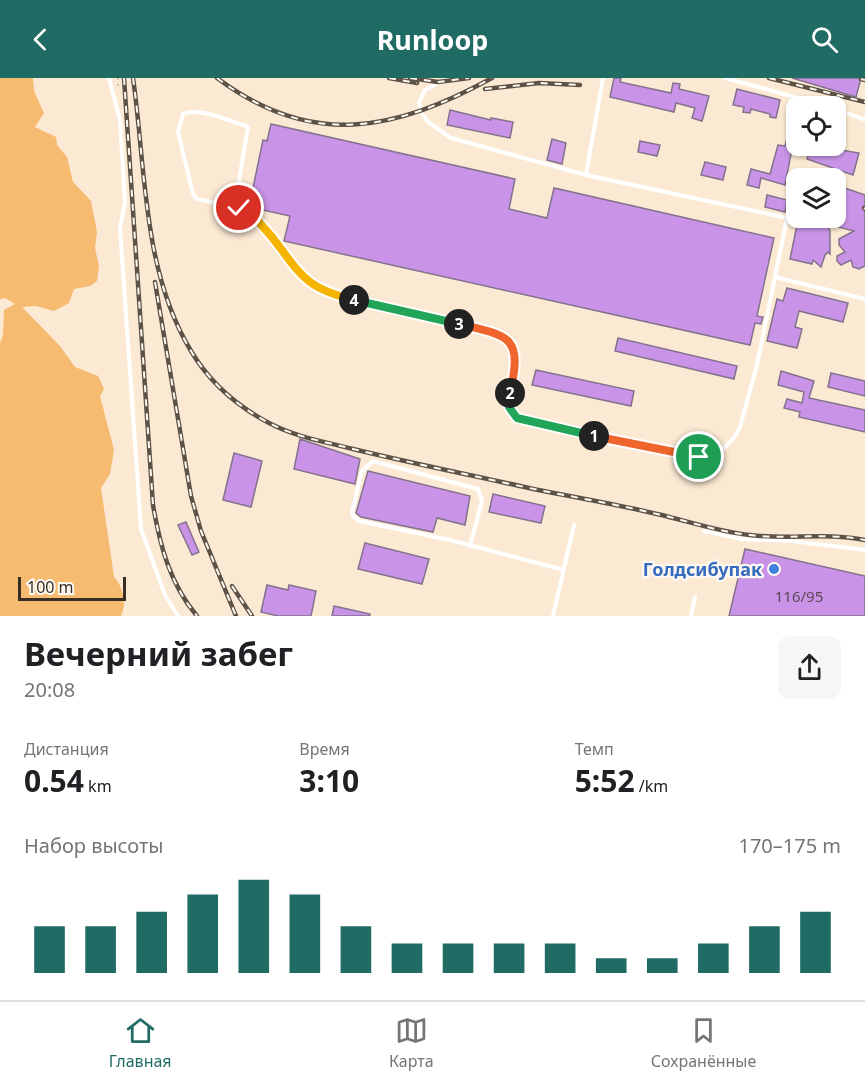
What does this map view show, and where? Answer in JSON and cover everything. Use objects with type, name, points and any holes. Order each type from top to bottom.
[{"type":"lane","points":[[109,78],[119,112],[125,202],[120,228],[141,529],[165,595],[178,616]]},
{"type":"lane","points":[[239,208],[197,199],[193,194],[178,132],[183,114],[189,111],[207,114],[248,127],[235,204],[263,225],[301,275],[319,290],[496,333],[506,339],[516,357],[508,403],[517,418],[689,457],[707,456],[722,450],[734,438],[740,427],[788,218],[586,175],[451,138],[436,130],[422,115],[419,102],[425,90],[448,78]]},
{"type":"lane","points":[[586,175],[603,78]]},
{"type":"lane","points":[[725,78],[791,96]]},
{"type":"lane","points":[[846,113],[865,120]]},
{"type":"lane","points":[[775,277],[865,299]]},
{"type":"lane","points":[[470,546],[482,501],[478,489],[372,461],[364,467],[352,512],[355,519],[564,570]]},
{"type":"lane","points":[[553,616],[574,525]]},
{"type":"lane","points":[[704,531],[741,539],[792,541],[865,550]]},
{"type":"lane","points":[[692,616],[695,597]]},
{"type":"shaded area","points":[[0,78],[33,78],[34,91],[44,113],[35,127],[56,137],[57,145],[67,157],[73,182],[91,201],[97,232],[95,248],[99,266],[97,281],[90,286],[74,289],[69,303],[54,311],[36,306],[22,307],[60,346],[75,367],[98,376],[104,389],[100,396],[114,450],[110,474],[101,488],[114,577],[123,595],[124,606],[121,616],[0,616],[0,343],[3,335],[4,310],[15,304],[5,298],[0,299]]},
{"type":"building","points":[[614,78],[621,78],[620,82],[671,93],[673,83],[680,84],[679,89],[709,96],[702,121],[692,118],[695,108],[676,103],[674,112],[610,97]]},
{"type":"building","points":[[792,78],[861,78],[856,97]]},
{"type":"building","points":[[737,89],[780,100],[776,118],[751,109],[750,113],[743,112],[744,107],[733,105]]},
{"type":"building","points":[[450,110],[491,120],[491,118],[513,122],[510,138],[447,125]]},
{"type":"building","points":[[271,124],[515,179],[509,209],[547,218],[554,188],[774,238],[757,316],[763,317],[761,324],[755,323],[750,345],[284,241],[290,216],[249,207],[263,140],[267,141]]},
{"type":"building","points":[[552,139],[566,143],[562,164],[547,160]]},
{"type":"building","points":[[640,141],[660,145],[657,156],[638,152]]},
{"type":"building","points":[[786,142],[786,156],[791,156],[788,168],[786,168],[785,185],[761,178],[759,188],[747,185],[751,169],[770,174],[778,145],[785,146]]},
{"type":"building","points":[[846,151],[859,153],[853,175],[846,173],[846,168],[833,168],[807,159],[808,156],[846,156]]},
{"type":"building","points":[[705,162],[726,167],[723,180],[701,175]]},
{"type":"building","points":[[846,188],[865,195],[865,266],[859,269],[853,267],[851,260],[841,265],[837,261],[837,256],[845,252],[839,245],[839,239],[854,231],[842,228],[846,228]]},
{"type":"building","points":[[767,195],[786,200],[785,212],[765,207]]},
{"type":"building","points":[[796,228],[829,228],[830,254],[828,252],[825,255],[821,267],[813,260],[812,264],[790,259]]},
{"type":"building","points":[[787,288],[848,303],[843,322],[799,311],[795,327],[802,329],[797,348],[767,341],[777,299],[783,301]]},
{"type":"building","points":[[618,338],[737,366],[734,379],[615,351]]},
{"type":"building","points":[[536,370],[634,391],[631,406],[532,385]]},
{"type":"building","points":[[781,371],[814,381],[809,398],[865,410],[865,432],[799,417],[800,412],[784,408],[787,399],[802,403],[804,392],[778,385]]},
{"type":"building","points":[[831,373],[865,381],[865,396],[828,387]]},
{"type":"building","points":[[300,439],[360,459],[355,484],[294,469]]},
{"type":"building","points":[[234,453],[262,461],[251,507],[223,500]]},
{"type":"building","points":[[368,471],[470,496],[465,525],[437,518],[433,532],[361,517],[356,513]]},
{"type":"building","points":[[493,494],[545,506],[541,523],[489,512]]},
{"type":"building","points":[[186,522],[199,552],[192,555],[178,525]]},
{"type":"building","points":[[365,543],[429,559],[422,584],[358,569]]},
{"type":"building","points":[[745,549],[865,576],[865,616],[729,616]]},
{"type":"building","points":[[267,585],[288,590],[289,585],[316,591],[311,616],[278,616],[261,612]]},
{"type":"building","points":[[334,606],[370,614],[370,616],[332,616]]},
{"type":"railway","points":[[124,78],[153,505],[159,535],[173,578],[197,616]]},
{"type":"railway","points":[[133,78],[144,183],[155,253],[163,287],[175,320],[191,351],[207,374],[236,402],[259,417],[291,432],[322,441],[529,488],[641,510],[738,534],[865,540]]},
{"type":"railway","points":[[217,78],[252,101],[286,115],[320,123],[354,124],[387,120],[421,110],[492,78]]},
{"type":"railway","points":[[389,78],[417,83]]},
{"type":"railway","points":[[410,78],[438,82],[469,78]]},
{"type":"railway","points":[[769,78],[865,102]]},
{"type":"railway","points":[[861,79],[865,80]]},
{"type":"railway","points":[[485,89],[539,83],[580,85]]},
{"type":"railway","points":[[155,282],[191,496],[201,531],[236,616]]},
{"type":"railway","points":[[232,586],[252,616]]},
{"type":"place","name":"Голдcибупак","points":[[774,569]]},
{"type":"route","points":[[239,208],[263,225],[301,275],[319,290],[496,333],[506,339],[512,345],[516,357],[508,403],[517,418],[689,457],[699,457]]}]
